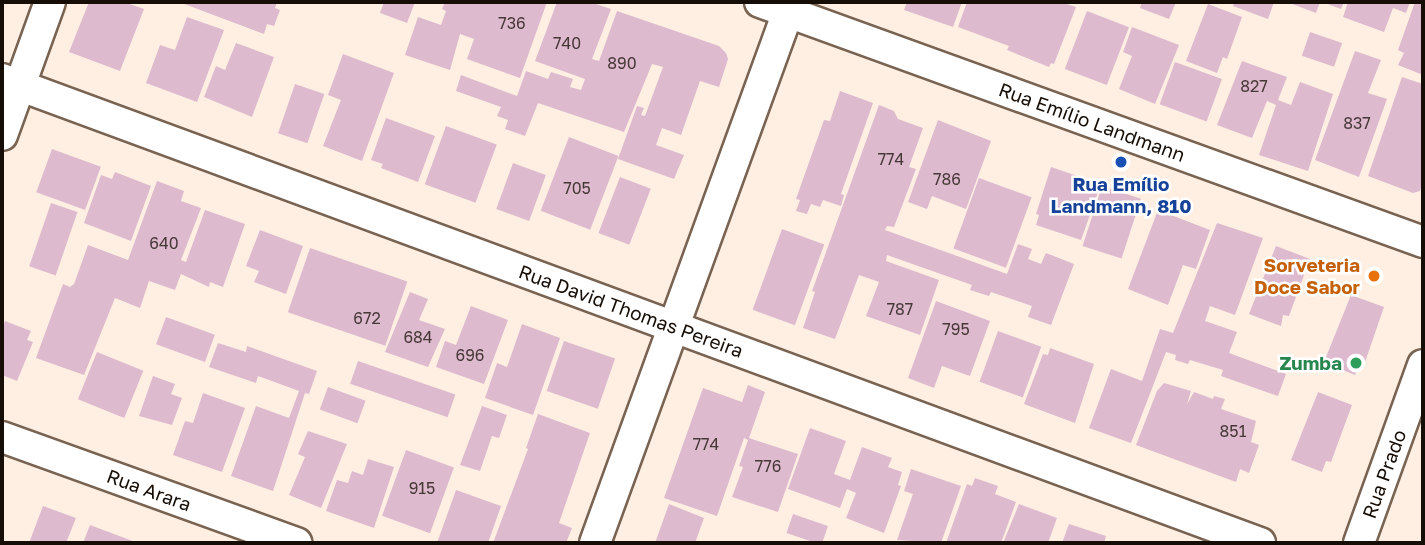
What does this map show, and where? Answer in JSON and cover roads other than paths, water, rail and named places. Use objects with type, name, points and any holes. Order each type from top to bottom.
[{"type":"street","points":[[2,135],[11,82],[50,2]]},
{"type":"street","name":"Rua Emílio Landmann","points":[[760,2],[1423,242]]},
{"type":"street","points":[[595,543],[788,12]]},
{"type":"street","name":"Rua David Thomas Pereira","points":[[11,82],[1260,543]]},
{"type":"street","name":"Rua Prado","points":[[1359,543],[1423,365]]},
{"type":"street","name":"Rua Arara","points":[[2,437],[296,543]]},
{"type":"place","name":"Rua Emílio Landmann, 810","points":[[1121,162]]},
{"type":"place","name":"Sorveteria Doce Sabor","points":[[1374,276]]},
{"type":"place","name":"Zumba","points":[[1356,363]]}]
